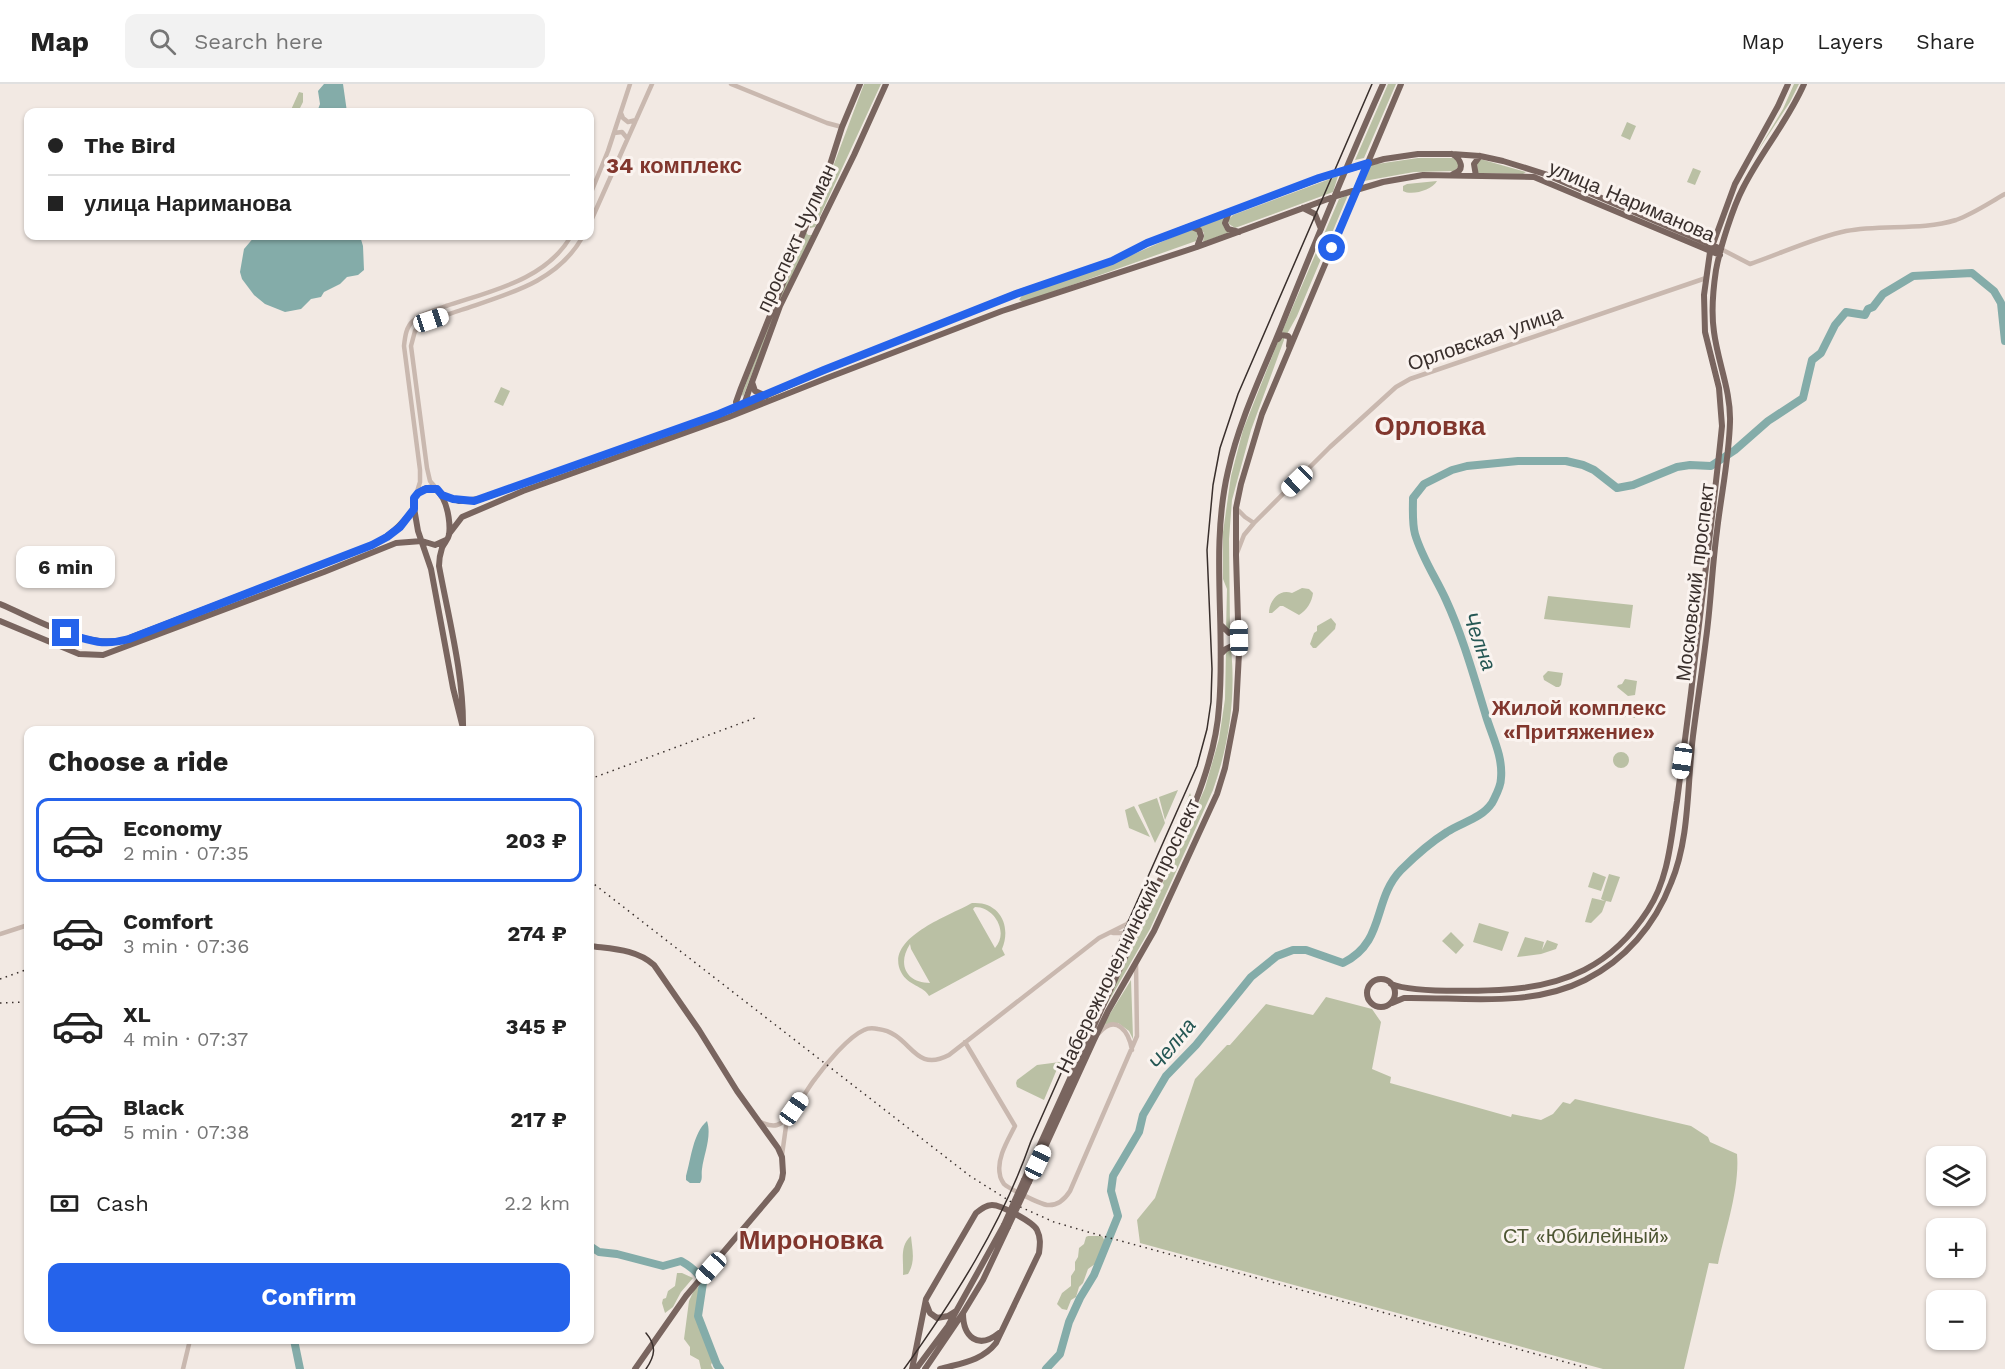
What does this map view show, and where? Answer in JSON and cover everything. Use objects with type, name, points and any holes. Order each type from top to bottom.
[{"type":"main road","name":"проспект Чулман","points":[[738,410],[736,402],[741,388],[828,171],[842,127],[860,84]]},
{"type":"main road","name":"проспект Чулман","points":[[747,407],[746,398],[780,306],[858,147],[886,84]]},
{"type":"main road","name":"Набережночелнинский проспект","points":[[925,1369],[960,1311],[1006,1226],[1209,768],[1220,707],[1221,531],[1228,471],[1247,412],[1383,84]]},
{"type":"main road","name":"Набережночелнинский проспект","points":[[1026,1181],[1108,1011],[1154,931],[1217,794],[1231,741],[1236,710],[1239,624],[1236,508],[1240,484],[1255,436],[1289,349],[1401,84]]},
{"type":"main road","name":"Московский проспект","points":[[1788,84],[1735,184],[1711,249],[1706,278],[1705,332],[1721,398],[1719,487],[1706,639],[1685,823],[1677,869],[1667,895],[1640,936],[1619,958],[1585,980],[1564,989],[1500,999],[1404,998],[1377,1007],[1370,1002],[1369,986],[1374,981],[1382,979],[1405,989],[1491,991],[1547,985],[1582,971],[1626,940],[1657,894],[1670,849],[1719,487],[1730,423],[1729,397],[1714,334],[1713,290],[1720,252],[1744,186],[1776,136],[1804,84]]},
{"type":"main road","points":[[1375,146],[1380,155],[1388,158]]},
{"type":"main road","name":"улица Нариманова","points":[[747,407],[824,370],[1016,294],[1112,261],[1147,243],[1188,227],[1347,169],[1388,158],[1418,154],[1480,156],[1545,174],[1711,249]]},
{"type":"main road","points":[[1450,175],[1457,173],[1461,168],[1458,157],[1452,154]]},
{"type":"main road","points":[[1476,176],[1474,164],[1480,156]]},
{"type":"main road","name":"улица Нариманова","points":[[440,492],[459,501],[481,499],[747,407],[1012,308],[1197,247],[1336,196],[1395,179],[1423,175],[1527,176],[1545,181],[1711,249]]},
{"type":"main road","points":[[1303,208],[1315,214],[1321,229]]},
{"type":"main road","points":[[1229,212],[1226,223],[1228,229],[1239,232]]},
{"type":"main road","points":[[806,224],[809,232],[818,229]]},
{"type":"main road","points":[[1188,227],[1195,227],[1199,230],[1201,236],[1197,247]]},
{"type":"main road","points":[[1711,249],[1720,252]]},
{"type":"main road","points":[[1275,343],[1281,335],[1288,336],[1289,349]]},
{"type":"main road","points":[[824,370],[822,376],[827,378]]},
{"type":"main road","points":[[752,381],[755,391],[767,396]]},
{"type":"main road","name":"улица Нариманова","points":[[448,537],[455,523],[471,512],[738,410]]},
{"type":"main road","points":[[463,726],[453,688],[431,569],[418,531],[414,509],[413,502],[416,495],[426,489],[440,492],[448,523],[448,537],[441,553],[439,567],[461,684],[464,726]]},
{"type":"main road","points":[[0,604],[66,633],[92,641],[110,643],[129,639],[372,545],[400,527],[414,509]]},
{"type":"main road","points":[[0,621],[79,654],[103,655],[396,543],[423,541],[435,545],[448,537]]},
{"type":"main road","points":[[1221,625],[1229,633],[1233,633],[1239,624]]},
{"type":"main road","points":[[60,646],[71,644],[66,633]]},
{"type":"main road","points":[[1221,654],[1232,646],[1239,653]]},
{"type":"main road","points":[[594,947],[636,953],[654,965],[782,1157],[782,1179],[777,1189],[686,1296],[636,1369]]},
{"type":"main road","points":[[1391,984],[1396,992],[1392,1003]]},
{"type":"main road","points":[[914,1369],[926,1299],[976,1214],[982,1208],[996,1205],[1029,1222],[1037,1230],[1040,1240],[1039,1253],[996,1343],[989,1351],[976,1359],[940,1369]]},
{"type":"main road","points":[[926,1299],[927,1308],[934,1317],[940,1319],[960,1311],[966,1331],[971,1337],[980,1341],[991,1339],[1002,1330]]},
{"type":"main road","name":"Набережночелнинский проспект","points":[[914,1369],[960,1311]]},
{"type":"street","points":[[594,185],[630,84]]},
{"type":"street","points":[[594,214],[652,84]]},
{"type":"street","points":[[731,84],[842,127]]},
{"type":"street","points":[[621,113],[628,122],[636,120]]},
{"type":"street","points":[[614,133],[622,132],[627,138]]},
{"type":"street","points":[[1720,252],[1750,264],[1844,232],[1954,220],[1968,215],[2005,194]]},
{"type":"street","points":[[416,495],[420,482],[420,470],[404,346],[405,334],[410,324],[426,313],[503,287],[532,274],[558,254],[568,240]]},
{"type":"street","points":[[440,492],[430,482],[427,468],[411,346],[415,331],[431,320],[537,282],[558,267],[581,240]]},
{"type":"street","name":"Орловская улица","points":[[1236,555],[1244,535],[1253,524],[1338,440],[1396,387],[1410,379],[1706,278]]},
{"type":"street","points":[[1012,308],[1016,294]]},
{"type":"street","points":[[1236,508],[1253,524]]},
{"type":"street","points":[[760,1121],[769,1126],[776,1126],[787,1119],[814,1079],[844,1046],[864,1029],[878,1029],[896,1034],[925,1060],[939,1060],[949,1055],[1099,938],[1127,924],[1149,903]]},
{"type":"street","points":[[0,934],[24,925]]},
{"type":"street","points":[[1108,934],[1124,933],[1127,939],[1125,955]]},
{"type":"street","points":[[965,1042],[1015,1126],[1001,1156],[1000,1178],[1005,1185],[1046,1205],[1056,1203],[1065,1198],[1070,1191],[1137,1036],[1136,963]]},
{"type":"street","points":[[1094,1040],[1104,1027],[1112,1025],[1121,1027],[1128,1033],[1132,1051]]},
{"type":"street","points":[[782,1157],[787,1119]]},
{"type":"street","points":[[183,1369],[188,1344]]},
{"type":"green space","points":[[864,84],[881,84],[815,227],[810,228],[810,225]]},
{"type":"green space","points":[[1388,84],[1396,84],[1364,158],[1355,160]]},
{"type":"green space","points":[[1794,84],[1799,84],[1790,102],[1754,157],[1783,109]]},
{"type":"green space","points":[[299,92],[303,93],[300,108],[292,108]]},
{"type":"green space","points":[[1627,122],[1636,126],[1630,140],[1621,136]]},
{"type":"green space","points":[[1418,158],[1453,158],[1457,160],[1459,166],[1454,171],[1414,172],[1364,181],[1370,165]]},
{"type":"green space","points":[[1480,159],[1526,172],[1523,174],[1478,173],[1477,163]]},
{"type":"green space","points":[[678,161],[697,169],[685,173],[674,168]]},
{"type":"green space","points":[[1693,168],[1701,171],[1695,185],[1687,182]]},
{"type":"green space","points":[[1338,176],[1333,192],[1235,228],[1229,224],[1228,220],[1233,215]]},
{"type":"green space","points":[[1437,181],[1422,191],[1411,193],[1403,191],[1403,186],[1407,184]]},
{"type":"green space","points":[[1348,195],[1297,316],[1287,334],[1282,332],[1339,199]]},
{"type":"green space","points":[[1223,216],[1223,225],[1226,231],[1230,232],[1203,242],[1204,233],[1198,226]]},
{"type":"green space","points":[[1189,230],[1195,230],[1198,234],[1196,241],[1024,302],[1019,300],[1023,294],[1104,267]]},
{"type":"green space","points":[[805,231],[808,235],[814,235],[781,298],[743,397],[742,394]]},
{"type":"green space","points":[[1284,338],[1251,430],[1232,500],[1229,539],[1230,630],[1228,631],[1226,630],[1227,589],[1223,579],[1223,532],[1231,476],[1243,430],[1279,339]]},
{"type":"green space","points":[[501,387],[510,391],[503,406],[494,402]]},
{"type":"green space","points":[[1302,588],[1309,589],[1313,593],[1309,606],[1302,613],[1299,615],[1280,606],[1269,613],[1273,600],[1279,594],[1292,593]]},
{"type":"green space","points":[[1548,596],[1633,605],[1630,628],[1544,619]]},
{"type":"green space","points":[[1331,618],[1336,624],[1335,629],[1316,648],[1313,648],[1310,644],[1317,631],[1317,626]]},
{"type":"green space","points":[[1231,649],[1232,702],[1219,773],[1150,929],[1106,1006],[1205,788],[1219,739],[1225,699],[1226,650]]},
{"type":"green space","points":[[1548,671],[1563,673],[1559,687],[1544,680],[1543,676]]},
{"type":"green space","points":[[1625,679],[1637,681],[1635,695],[1628,696],[1617,687]]},
{"type":"green space","points":[[1630,705],[1635,718],[1621,716],[1622,708]]},
{"type":"green space","points":[[1621,752],[1627,754],[1629,760],[1627,766],[1621,768],[1615,766],[1613,760],[1615,754]]},
{"type":"green space","points":[[1178,790],[1165,820],[1159,797]]},
{"type":"green space","points":[[1190,793],[1192,798],[1167,852],[1165,851]]},
{"type":"green space","points":[[1157,798],[1165,823],[1155,843],[1138,805]]},
{"type":"green space","points":[[1134,806],[1150,837],[1129,828],[1125,810]]},
{"type":"green space","points":[[1593,872],[1606,877],[1601,891],[1588,887]]},
{"type":"green space","points":[[1609,874],[1620,877],[1611,902],[1606,901],[1602,912],[1591,923],[1585,922],[1592,898],[1605,901],[1601,899]]},
{"type":"green space","points":[[972,903],[989,906],[1001,916],[1005,931],[1002,949],[1005,955],[929,996],[904,977],[901,972],[898,960],[902,949],[921,930]],"holes":[[[975,907],[989,911],[998,922],[1001,935],[995,948],[973,909]],[[910,944],[911,949],[930,983],[915,980],[906,971],[904,959]]]},
{"type":"green space","points":[[1479,923],[1509,932],[1502,951],[1473,942]]},
{"type":"green space","points":[[1451,932],[1464,945],[1456,954],[1442,941]]},
{"type":"green space","points":[[1525,937],[1544,942],[1542,950],[1547,940],[1558,944],[1556,949],[1541,954],[1517,957]]},
{"type":"green space","points":[[1131,980],[1133,1039],[1129,1031],[1118,1023],[1103,1025]]},
{"type":"green space","name":"СТ «Юбилейный»","points":[[1326,997],[1372,1009],[1381,1022],[1372,1069],[1391,1077],[1390,1083],[1511,1117],[1512,1114],[1541,1120],[1553,1114],[1563,1102],[1570,1104],[1575,1099],[1691,1126],[1708,1137],[1710,1142],[1737,1154],[1734,1195],[1718,1264],[1709,1263],[1684,1369],[1603,1369],[1140,1243],[1137,1220],[1155,1198],[1195,1079],[1227,1045],[1230,1045],[1266,1004],[1313,1015]]},
{"type":"green space","points":[[1060,1062],[1044,1100],[1017,1087],[1017,1080],[1037,1065]]},
{"type":"green space","points":[[911,1236],[912,1264],[908,1274],[903,1275],[903,1249]]},
{"type":"green space","points":[[1088,1236],[1102,1236],[1105,1241],[1095,1264],[1088,1269],[1076,1297],[1071,1300],[1067,1310],[1062,1309],[1057,1304],[1062,1293],[1071,1286],[1071,1276],[1075,1270],[1079,1248]]},
{"type":"green space","points":[[677,1273],[693,1278],[681,1292],[673,1307],[665,1313],[663,1299],[675,1286]]},
{"type":"green space","points":[[699,1287],[695,1316],[713,1360],[711,1365],[713,1369],[701,1369],[699,1360],[690,1355],[690,1347],[684,1339],[689,1301],[695,1288]]},
{"type":"water","points":[[324,84],[343,84],[346,108],[318,108],[318,91]]},
{"type":"water","points":[[252,240],[361,240],[364,270],[358,275],[347,277],[340,284],[324,292],[321,297],[311,299],[301,309],[285,312],[265,304],[254,295],[242,279],[240,272],[244,249]]},
{"type":"water","points":[[707,1121],[708,1139],[701,1180],[700,1183],[690,1183],[686,1180],[686,1176],[693,1147],[702,1126]]},
{"type":"waterway","name":"Челна","points":[[1046,1369],[1060,1354],[1069,1322],[1094,1275],[1118,1216],[1111,1191],[1113,1176],[1139,1132],[1143,1115],[1166,1076],[1196,1045],[1251,977],[1277,956],[1293,950],[1306,950],[1343,963],[1357,954],[1373,932],[1386,894],[1401,870],[1441,836],[1482,813],[1492,803],[1498,791],[1501,781],[1499,754],[1468,657],[1452,614],[1415,534],[1413,498],[1424,484],[1452,470],[1467,466],[1518,461],[1566,461],[1583,465],[1594,470],[1617,488],[1633,485],[1677,467],[1711,466],[1735,450],[1768,421],[1803,398],[1812,360],[1821,353],[1835,325],[1846,312],[1865,315],[1883,294],[1913,276],[1972,273],[1994,291],[2001,303],[2005,341]]},
{"type":"waterway","name":"Челна","points":[[594,1249],[599,1252],[617,1254],[663,1266],[681,1261],[694,1270],[703,1283],[698,1316],[720,1369]]},
{"type":"waterway","name":"Челна","points":[[295,1344],[300,1369]]},
{"type":"tram line","points":[[904,1369],[959,1288],[992,1231],[1197,766],[1207,729],[1211,702],[1212,669],[1207,550],[1213,485],[1220,448],[1238,394],[1372,84]]},
{"type":"tram line","points":[[646,1333],[652,1342],[654,1351],[646,1369]]},
{"type":"railway","points":[[594,778],[755,718]]},
{"type":"railway","points":[[594,884],[970,1176],[1016,1205],[1054,1222],[1088,1232],[1591,1369]]},
{"type":"railway","points":[[0,979],[24,970]]},
{"type":"railway","points":[[0,1003],[24,1002]]},
{"type":"district","name":"34 комплекс","points":[[674,165]]},
{"type":"district","name":"Орловка","points":[[1430,426]]},
{"type":"district","name":"Жилой комплекс «Притяжение»","points":[[1579,719]]},
{"type":"district","name":"Мироновка","points":[[811,1240]]},
{"type":"route","points":[[66,633],[92,641],[110,643],[129,639],[372,545],[400,527],[414,509],[413,502],[416,495],[426,489],[437,489],[447,498],[459,501],[474,501],[497,494],[767,396],[824,370],[1016,294],[1112,261],[1147,243],[1319,178],[1368,163],[1332,248]]}]
